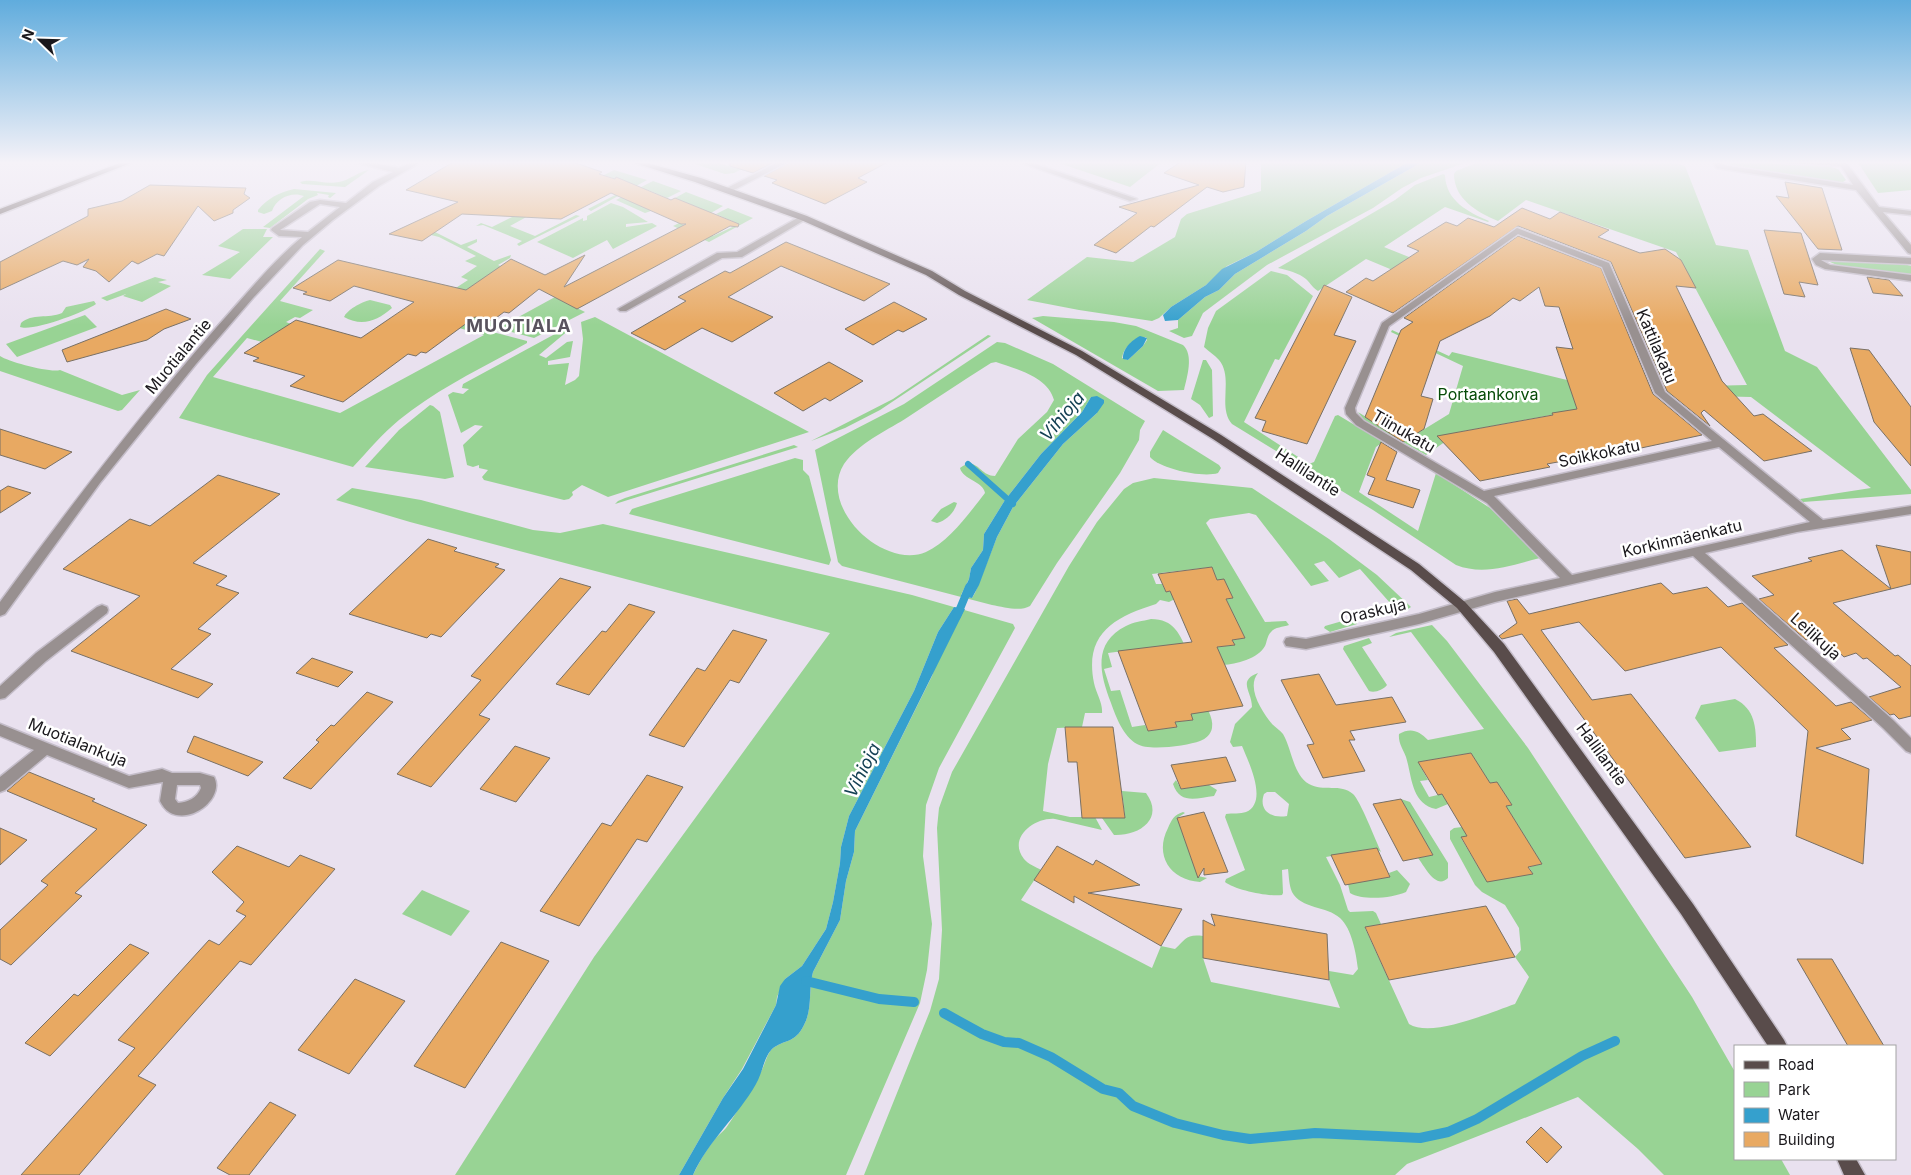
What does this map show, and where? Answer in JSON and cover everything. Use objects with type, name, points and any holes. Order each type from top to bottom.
[{"type":"main road","name":"Hallilantie","points":[[798,216],[929,273],[962,293],[1079,353],[1217,437],[1378,541],[1461,605],[1499,648],[1606,794],[1687,908],[1777,1045]]},
{"type":"main road","points":[[1847,1160],[1855,1175]]},
{"type":"street","points":[[296,216],[275,230],[279,233],[308,235]]},
{"type":"street","name":"Muotialantie","points":[[0,612],[91,486],[164,394],[232,315],[308,235],[332,216]]},
{"type":"street","points":[[1882,216],[1911,251]]},
{"type":"street","points":[[624,309],[720,255],[739,255],[804,218]]},
{"type":"street","name":"Kattilakatu","points":[[1517,231],[1606,265],[1660,393],[1820,524]]},
{"type":"street","name":"Tiinukatu","points":[[1517,231],[1385,325],[1350,408],[1351,414],[1360,423],[1483,495],[1504,511],[1570,580]]},
{"type":"street","points":[[1911,261],[1820,256],[1816,259],[1819,263],[1828,267],[1911,278]]},
{"type":"street","name":"Soikkokatu","points":[[1483,495],[1721,443]]},
{"type":"street","name":"Korkinmäenkatu","points":[[1461,605],[1820,524],[1910,511]]},
{"type":"street","name":"Leilikuja","points":[[1696,552],[1888,724],[1911,747]]},
{"type":"street","name":"Oraskuja","points":[[1291,642],[1306,644],[1329,639],[1420,619],[1461,605]]},
{"type":"street","points":[[0,694],[40,658],[102,610]]},
{"type":"street","name":"Muotialankuja","points":[[0,730],[129,782],[162,775],[172,780]]},
{"type":"street","points":[[0,786],[46,748]]},
{"type":"green space","points":[[278,216],[286,216],[270,228],[263,227]]},
{"type":"green space","points":[[514,216],[528,216],[510,226],[535,236],[574,216],[580,216],[519,246],[517,244],[522,241],[483,225],[476,226],[481,223],[492,227]]},
{"type":"green space","points":[[587,216],[638,216],[648,222],[626,224],[626,227],[652,223],[657,226],[613,249],[607,240],[573,258],[537,242],[583,218],[583,221],[587,220]]},
{"type":"green space","points":[[720,216],[748,216],[753,218],[709,242],[673,226],[679,223],[713,236],[739,224]]},
{"type":"green space","points":[[1185,216],[1315,216],[1256,252],[1227,266],[1206,285],[1152,321],[1027,300],[1087,257],[1133,262],[1175,237],[1181,219]]},
{"type":"green space","points":[[1327,216],[1358,216],[1267,265],[1203,313],[1192,336],[1184,338],[1169,331],[1178,328],[1178,320],[1205,297],[1219,290],[1235,274]]},
{"type":"green space","points":[[1368,216],[1432,216],[1384,247],[1449,273],[1431,286],[1366,259],[1318,291],[1300,275],[1278,268]]},
{"type":"green space","points":[[1470,216],[1477,216],[1488,222]]},
{"type":"green space","points":[[1488,216],[1505,216],[1498,221]]},
{"type":"green space","points":[[1572,216],[1705,216],[1716,245],[1748,250],[1785,351],[1817,367],[1911,490],[1911,494],[1803,502],[1800,499],[1871,488],[1751,397],[1670,395],[1666,387],[1747,385],[1676,252]]},
{"type":"green space","points":[[243,229],[267,229],[263,237],[273,237],[230,279],[202,275],[240,252],[218,246]]},
{"type":"green space","points":[[433,231],[461,245],[477,239],[477,242],[467,247],[494,261],[511,255],[510,258],[498,265],[527,279],[563,285],[547,293],[511,275],[460,295],[439,299],[468,280],[461,277],[477,266],[465,261],[476,256],[439,237],[427,234]]},
{"type":"green space","points":[[320,249],[325,251],[280,301],[313,310],[300,318],[295,317],[286,322],[291,324],[262,342],[247,338],[213,377],[340,413],[484,335],[434,321],[438,318],[527,341],[527,343],[429,398],[399,420],[353,467],[179,418],[207,375]]},
{"type":"green space","points":[[1830,262],[1904,264],[1911,266],[1911,276],[1837,265]]},
{"type":"green space","points":[[1271,271],[1287,275],[1313,296],[1279,360],[1275,359],[1244,422],[1309,464],[1314,462],[1335,416],[1338,415],[1383,442],[1376,447],[1359,492],[1418,531],[1436,473],[1490,508],[1540,558],[1498,568],[1477,570],[1456,565],[1373,510],[1232,424],[1226,409],[1226,384],[1223,367],[1217,358],[1204,347],[1208,328],[1216,311]]},
{"type":"green space","points":[[155,277],[167,280],[158,282],[171,286],[142,302],[123,296],[126,294],[107,301],[101,298]]},
{"type":"green space","points":[[555,297],[585,312],[534,338],[448,315],[469,315],[504,325]]},
{"type":"green space","points":[[370,300],[390,305],[392,308],[381,316],[369,321],[357,322],[344,317],[355,307]]},
{"type":"green space","points":[[94,301],[96,304],[70,316],[35,327],[20,327],[21,323],[30,318],[57,315],[62,313],[66,307]]},
{"type":"green space","points":[[85,315],[97,327],[17,357],[6,344]]},
{"type":"green space","points":[[1043,316],[1114,322],[1136,326],[1183,345],[1189,360],[1184,390],[1158,391],[1032,318]],"holes":[[[1146,337],[1147,340],[1128,360],[1122,358],[1130,344]]]},
{"type":"green space","points":[[595,317],[809,432],[608,497],[582,485],[572,492],[573,495],[569,499],[564,500],[484,480],[482,477],[488,470],[479,468],[479,465],[473,467],[467,465],[463,445],[483,426],[475,425],[461,433],[448,395],[453,392],[463,394],[469,389],[462,388],[463,384],[566,328],[570,329],[539,355],[546,358],[567,342],[573,341],[570,357],[548,361],[548,365],[569,363],[565,385],[575,380],[579,376],[583,339],[581,322]]},
{"type":"green space","name":"Portaankorva","points":[[1392,330],[1449,356],[1452,352],[1567,380],[1625,386],[1638,399],[1459,432],[1426,455],[1364,420],[1358,412],[1405,441],[1449,414],[1463,366],[1391,332]]},
{"type":"green space","points":[[988,335],[991,336],[880,410],[845,428],[811,441],[893,399]]},
{"type":"green space","points":[[997,342],[1005,343],[1053,364],[1145,421],[1140,430],[1139,440],[1120,473],[1057,563],[1030,606],[1022,609],[1012,609],[842,566],[838,562],[815,450],[904,404]],"holes":[[[996,362],[1022,371],[1045,385],[1051,392],[1054,400],[1047,412],[1018,439],[995,476],[985,473],[970,464],[960,468],[965,475],[981,486],[985,493],[959,526],[943,541],[926,552],[909,555],[891,552],[874,543],[859,531],[847,515],[839,498],[838,481],[844,464],[872,438],[905,419],[991,363]],[[1091,397],[1097,413],[1063,444],[1013,507],[997,537],[975,593],[972,598],[961,595],[969,579],[971,568],[983,550],[984,534],[1005,500],[1041,454],[1082,412]]]},
{"type":"green space","points":[[0,356],[30,366],[55,371],[60,370],[122,395],[140,390],[122,410],[118,411],[0,371]]},
{"type":"green space","points":[[1203,360],[1206,360],[1212,370],[1213,416],[1209,418],[1200,405],[1191,399]]},
{"type":"green space","points":[[430,405],[440,412],[454,477],[445,479],[365,467],[399,430]]},
{"type":"green space","points":[[1163,430],[1219,465],[1221,468],[1218,473],[1202,474],[1182,471],[1172,469],[1155,461],[1150,457],[1150,452]]},
{"type":"green space","points":[[794,445],[798,447],[615,504],[625,498]]},
{"type":"green space","points":[[795,458],[803,460],[803,470],[809,476],[831,560],[829,565],[629,514],[632,509]]},
{"type":"green space","points":[[1154,478],[1252,488],[1329,539],[1377,575],[1411,607],[1382,617],[1378,610],[1391,604],[1360,569],[1339,578],[1324,561],[1314,564],[1329,581],[1311,586],[1256,515],[1249,513],[1210,519],[1206,523],[1265,622],[1286,621],[1289,625],[1273,630],[1262,651],[1240,662],[1223,665],[1208,648],[1234,645],[1232,640],[1245,638],[1226,599],[1233,598],[1224,580],[1217,580],[1212,567],[1152,574],[1156,584],[1162,584],[1166,592],[1174,591],[1177,598],[1169,602],[1160,600],[1156,604],[1127,615],[1115,622],[1098,640],[1092,666],[1094,683],[1102,713],[1085,713],[1082,727],[1057,728],[1048,764],[1043,811],[1070,817],[1095,817],[1102,830],[1055,819],[1047,819],[1039,821],[1026,830],[1019,844],[1020,851],[1026,861],[1041,870],[1021,900],[1152,968],[1161,946],[1175,949],[1190,937],[1203,936],[1203,958],[1211,982],[1340,1008],[1329,980],[1329,971],[1353,975],[1358,969],[1355,949],[1348,928],[1340,918],[1328,911],[1301,902],[1296,898],[1291,889],[1288,869],[1282,870],[1282,895],[1252,892],[1236,888],[1225,882],[1226,879],[1245,870],[1225,817],[1226,814],[1246,812],[1253,807],[1256,800],[1255,781],[1242,746],[1233,747],[1230,742],[1235,724],[1252,707],[1247,683],[1248,679],[1258,673],[1254,685],[1257,699],[1272,724],[1283,734],[1299,774],[1309,784],[1314,786],[1343,789],[1353,794],[1360,804],[1372,830],[1381,852],[1375,848],[1326,857],[1340,885],[1348,910],[1350,912],[1373,911],[1376,913],[1381,924],[1365,928],[1409,1024],[1419,1028],[1446,1026],[1461,1023],[1515,1004],[1529,977],[1515,957],[1521,950],[1519,928],[1505,905],[1482,892],[1475,885],[1450,839],[1450,831],[1454,828],[1478,825],[1483,833],[1461,838],[1483,875],[1533,874],[1529,867],[1542,864],[1506,806],[1512,805],[1497,782],[1490,783],[1471,753],[1418,762],[1428,780],[1420,781],[1429,797],[1442,794],[1448,804],[1436,809],[1428,806],[1417,795],[1399,740],[1399,734],[1411,730],[1418,732],[1428,740],[1484,729],[1411,632],[1389,637],[1396,633],[1432,625],[1447,641],[1528,748],[1692,997],[1734,1070],[1734,1160],[1782,1160],[1790,1175],[1664,1175],[1638,1149],[1578,1097],[1407,1164],[1395,1175],[864,1175],[930,1011],[939,979],[942,930],[937,828],[939,808],[952,772],[1069,566],[1097,522],[1124,489],[1133,483]],"holes":[[[1275,792],[1289,804],[1287,816],[1272,815],[1263,805],[1264,794]]]},
{"type":"green space","points":[[352,488],[421,500],[533,530],[560,533],[603,524],[912,595],[954,607],[938,632],[914,691],[849,816],[841,847],[833,902],[826,929],[802,966],[785,979],[777,997],[776,1005],[742,1069],[723,1098],[679,1175],[455,1175],[594,957],[830,633],[410,522],[336,500]]},
{"type":"green space","points":[[954,502],[957,503],[956,507],[947,518],[937,523],[931,521],[941,509]]},
{"type":"green space","points":[[954,607],[1013,624],[1015,628],[939,768],[926,805],[923,856],[932,924],[927,970],[920,1003],[846,1175],[693,1175],[709,1147],[726,1128],[739,1108],[762,1070],[770,1051],[797,1035],[807,1019],[813,972],[840,920],[846,881],[854,852],[855,831],[932,676]]},
{"type":"green space","points":[[1353,618],[1357,624],[1330,632],[1324,628],[1325,626]]},
{"type":"green space","points":[[1151,619],[1171,625],[1179,634],[1188,653],[1162,646],[1108,653],[1112,667],[1104,669],[1111,691],[1120,690],[1132,727],[1145,725],[1148,731],[1177,727],[1175,722],[1193,720],[1183,694],[1200,696],[1212,720],[1211,732],[1202,740],[1186,745],[1168,747],[1142,746],[1132,741],[1115,714],[1104,681],[1102,670],[1103,650],[1115,633],[1129,625]]},
{"type":"green space","points":[[1369,638],[1372,643],[1362,647],[1387,685],[1381,690],[1374,692],[1369,691],[1343,649],[1344,646]]},
{"type":"green space","points":[[1735,699],[1747,708],[1753,719],[1756,732],[1756,747],[1719,752],[1695,718],[1701,705]]},
{"type":"green space","points":[[1176,780],[1181,789],[1209,785],[1217,790],[1214,796],[1195,799],[1185,798],[1176,791],[1173,784]]},
{"type":"green space","points":[[1122,791],[1146,793],[1153,811],[1151,818],[1140,829],[1132,833],[1114,835],[1102,818],[1125,817]]},
{"type":"green space","points":[[1401,799],[1410,802],[1448,863],[1448,878],[1444,881],[1439,881],[1431,876],[1418,858],[1433,855]]},
{"type":"green space","points":[[1185,813],[1177,818],[1198,876],[1207,878],[1200,882],[1180,877],[1173,871],[1164,856],[1164,838],[1168,828],[1177,814]]},
{"type":"green space","points":[[1397,870],[1410,884],[1406,892],[1378,898],[1356,896],[1350,893],[1348,884],[1390,877],[1389,873]]},
{"type":"green space","points":[[422,890],[470,911],[451,936],[402,914]]},
{"type":"water","points":[[1315,216],[1327,216],[1235,274],[1219,290],[1205,297],[1178,320],[1165,321],[1163,315],[1171,307],[1206,285],[1222,269],[1256,252]]},
{"type":"water","points":[[1140,336],[1147,338],[1143,346],[1128,360],[1123,359],[1128,345]]},
{"type":"water","points":[[1097,396],[1104,400],[1104,403],[1097,413],[1063,444],[1013,507],[997,537],[979,585],[972,598],[961,596],[969,579],[971,568],[983,550],[984,534],[1005,500],[1041,454],[1082,412],[1091,397]]},
{"type":"water","points":[[954,607],[965,609],[855,831],[854,852],[846,881],[840,920],[813,972],[807,1019],[797,1035],[769,1052],[758,1080],[749,1096],[707,1151],[693,1175],[679,1175],[723,1098],[743,1069],[776,1005],[780,986],[785,979],[802,966],[826,929],[833,902],[841,847],[849,816],[914,691],[938,632]]},
{"type":"building","points":[[88,216],[191,216],[164,256],[157,254],[138,264],[132,261],[109,282],[96,271],[83,267],[89,259],[77,265],[63,261],[0,290],[0,262]]},
{"type":"building","points":[[208,216],[226,216],[214,221]]},
{"type":"building","points":[[428,216],[459,216],[422,241],[389,234]]},
{"type":"building","points":[[498,216],[567,216],[561,219]]},
{"type":"building","points":[[663,216],[719,216],[739,224],[738,227],[730,226],[577,309],[539,289],[509,313],[504,312],[492,321],[475,317],[426,353],[421,352],[416,356],[408,354],[343,402],[290,386],[305,376],[253,361],[259,358],[244,353],[296,320],[361,338],[414,302],[354,286],[330,301],[303,294],[307,292],[293,288],[338,260],[466,290],[511,259],[545,275],[585,255],[564,287],[686,224],[681,224]]},
{"type":"building","points":[[1133,216],[1169,216],[1154,227],[1151,226],[1116,253],[1094,245]]},
{"type":"building","points":[[1510,216],[1542,216],[1550,219],[1555,216],[1570,216],[1609,230],[1598,237],[1640,253],[1665,249],[1681,260],[1696,288],[1676,286],[1722,381],[1754,416],[1763,414],[1812,451],[1764,461],[1704,410],[1701,413],[1710,426],[1667,391],[1611,262],[1518,226],[1393,313],[1346,292],[1366,278],[1373,281],[1419,251],[1407,246],[1446,222],[1457,226],[1468,218],[1494,227]]},
{"type":"building","points":[[1792,216],[1831,216],[1842,250],[1818,249]]},
{"type":"building","points":[[1764,230],[1801,233],[1818,285],[1799,282],[1805,297],[1784,294]]},
{"type":"building","points":[[1518,236],[1601,268],[1653,394],[1702,435],[1613,454],[1611,452],[1547,464],[1550,467],[1480,481],[1437,436],[1577,409],[1556,347],[1573,349],[1559,307],[1545,306],[1539,287],[1520,301],[1513,298],[1490,316],[1440,341],[1421,396],[1433,399],[1424,429],[1403,442],[1365,417],[1401,330],[1413,322],[1404,318]]},
{"type":"building","points":[[786,242],[890,284],[864,301],[781,266],[728,297],[773,317],[732,342],[702,328],[665,350],[631,333],[686,301],[678,297],[725,271],[730,273]]},
{"type":"building","points":[[1867,277],[1889,280],[1903,296],[1873,293]]},
{"type":"building","points":[[1324,285],[1352,297],[1334,335],[1356,341],[1307,444],[1262,431],[1266,421],[1255,418]]},
{"type":"building","points":[[894,302],[927,319],[903,332],[898,330],[873,345],[845,329]]},
{"type":"building","points":[[166,309],[191,319],[164,329],[147,340],[67,362],[62,350]]},
{"type":"building","points":[[1850,348],[1869,350],[1911,407],[1911,466],[1874,422]]},
{"type":"building","points":[[829,362],[863,381],[830,401],[825,398],[803,411],[774,393]]},
{"type":"building","points":[[0,429],[72,452],[45,469],[0,455]]},
{"type":"building","points":[[1381,442],[1397,452],[1386,480],[1420,490],[1413,508],[1368,494],[1375,478],[1367,475]]},
{"type":"building","points":[[218,475],[280,494],[193,563],[227,576],[216,585],[239,593],[198,629],[211,634],[171,669],[213,684],[198,698],[71,651],[140,596],[63,569],[130,519],[150,526]]},
{"type":"building","points":[[8,486],[31,493],[0,513],[0,491]]},
{"type":"building","points":[[428,539],[457,548],[454,551],[499,564],[495,567],[505,570],[441,637],[431,634],[427,638],[349,614]]},
{"type":"building","points":[[1876,545],[1911,552],[1911,584],[1891,589]]},
{"type":"building","points":[[1842,550],[1891,589],[1833,603],[1895,656],[1898,655],[1911,666],[1911,716],[1899,719],[1894,714],[1890,715],[1869,697],[1901,687],[1867,658],[1863,659],[1856,653],[1844,657],[1821,636],[1806,640],[1759,599],[1774,595],[1752,576],[1812,561],[1808,558]]},
{"type":"building","points":[[1212,567],[1217,580],[1224,579],[1233,598],[1226,599],[1245,638],[1232,640],[1235,645],[1217,647],[1243,706],[1191,714],[1193,720],[1175,722],[1177,727],[1148,731],[1118,651],[1192,642],[1170,591],[1166,592],[1158,574]]},
{"type":"building","points":[[560,578],[591,587],[479,715],[490,719],[431,787],[397,774],[481,680],[471,676]]},
{"type":"building","points":[[1661,583],[1673,594],[1707,587],[1728,607],[1742,603],[1788,645],[1774,648],[1836,706],[1851,702],[1872,720],[1841,729],[1851,739],[1816,748],[1869,769],[1863,864],[1796,836],[1808,731],[1721,647],[1625,671],[1579,622],[1541,630],[1592,700],[1631,694],[1751,847],[1685,858],[1522,634],[1502,639],[1499,636],[1517,623],[1507,601],[1517,599],[1529,614]]},
{"type":"building","points":[[629,604],[655,612],[589,695],[556,684],[602,631],[606,632]]},
{"type":"building","points":[[733,630],[767,640],[739,683],[730,680],[684,747],[649,735],[697,668],[705,671]]},
{"type":"building","points":[[312,658],[353,672],[338,687],[296,673]]},
{"type":"building","points":[[1319,674],[1336,705],[1392,697],[1406,722],[1350,731],[1355,740],[1349,740],[1365,771],[1323,778],[1307,745],[1314,744],[1281,680]]},
{"type":"building","points":[[367,692],[393,702],[311,789],[283,778],[319,742],[316,740],[331,725],[334,726]]},
{"type":"building","points":[[1065,727],[1113,727],[1125,818],[1082,818],[1077,762],[1068,762]]},
{"type":"building","points":[[194,736],[263,762],[248,776],[187,752]]},
{"type":"building","points":[[515,746],[550,758],[516,802],[480,789]]},
{"type":"building","points":[[1471,753],[1490,783],[1497,782],[1512,805],[1506,806],[1542,864],[1528,867],[1533,874],[1487,882],[1461,837],[1467,836],[1442,794],[1438,795],[1418,762]]},
{"type":"building","points":[[1226,757],[1236,781],[1181,789],[1171,765]]},
{"type":"building","points":[[29,772],[95,799],[92,801],[147,825],[75,893],[82,896],[11,965],[0,959],[0,930],[48,885],[41,881],[97,829],[7,791]]},
{"type":"building","points":[[647,775],[683,787],[647,842],[637,839],[579,926],[540,911],[602,823],[611,826]]},
{"type":"building","points":[[1401,799],[1433,855],[1403,861],[1373,804]]},
{"type":"building","points":[[1204,812],[1228,872],[1204,875],[1204,868],[1198,878],[1177,818]]},
{"type":"building","points":[[0,828],[27,840],[0,865]]},
{"type":"building","points":[[237,846],[289,867],[300,855],[335,869],[251,965],[240,961],[138,1076],[156,1085],[79,1175],[21,1175],[135,1048],[118,1040],[209,940],[219,945],[246,916],[236,911],[244,902],[212,872]]},
{"type":"building","points":[[1057,846],[1093,865],[1096,860],[1140,885],[1088,893],[1182,909],[1161,946],[1074,896],[1074,903],[1034,880]]},
{"type":"building","points":[[1377,848],[1390,877],[1345,885],[1331,855]]},
{"type":"building","points":[[1486,906],[1515,957],[1389,980],[1365,927]]},
{"type":"building","points":[[1211,914],[1327,934],[1329,980],[1203,958],[1203,920],[1215,926]]},
{"type":"building","points":[[501,942],[549,961],[465,1088],[414,1066]]},
{"type":"building","points":[[130,944],[149,953],[50,1056],[25,1043],[74,994],[78,996]]},
{"type":"building","points":[[1797,959],[1832,959],[1883,1045],[1847,1045]]},
{"type":"building","points":[[355,979],[405,1001],[349,1074],[298,1050]]},
{"type":"building","points":[[270,1102],[296,1115],[249,1175],[230,1175],[217,1168]]},
{"type":"building","points":[[1541,1127],[1562,1147],[1547,1163],[1526,1142]]},
{"type":"waterway","points":[[968,464],[1013,504]]},
{"type":"waterway","name":"Vihioja","points":[[957,616],[969,587]]},
{"type":"waterway","points":[[806,981],[879,999],[914,1002]]},
{"type":"waterway","points":[[944,1013],[982,1034],[1004,1042],[1019,1043],[1051,1057],[1103,1089],[1119,1093],[1133,1106],[1175,1123],[1223,1135],[1250,1139],[1315,1133],[1420,1138],[1448,1132],[1477,1119],[1582,1056],[1615,1041]]},
{"type":"district","name":"MUOTIALA","points":[[519,325]]}]
